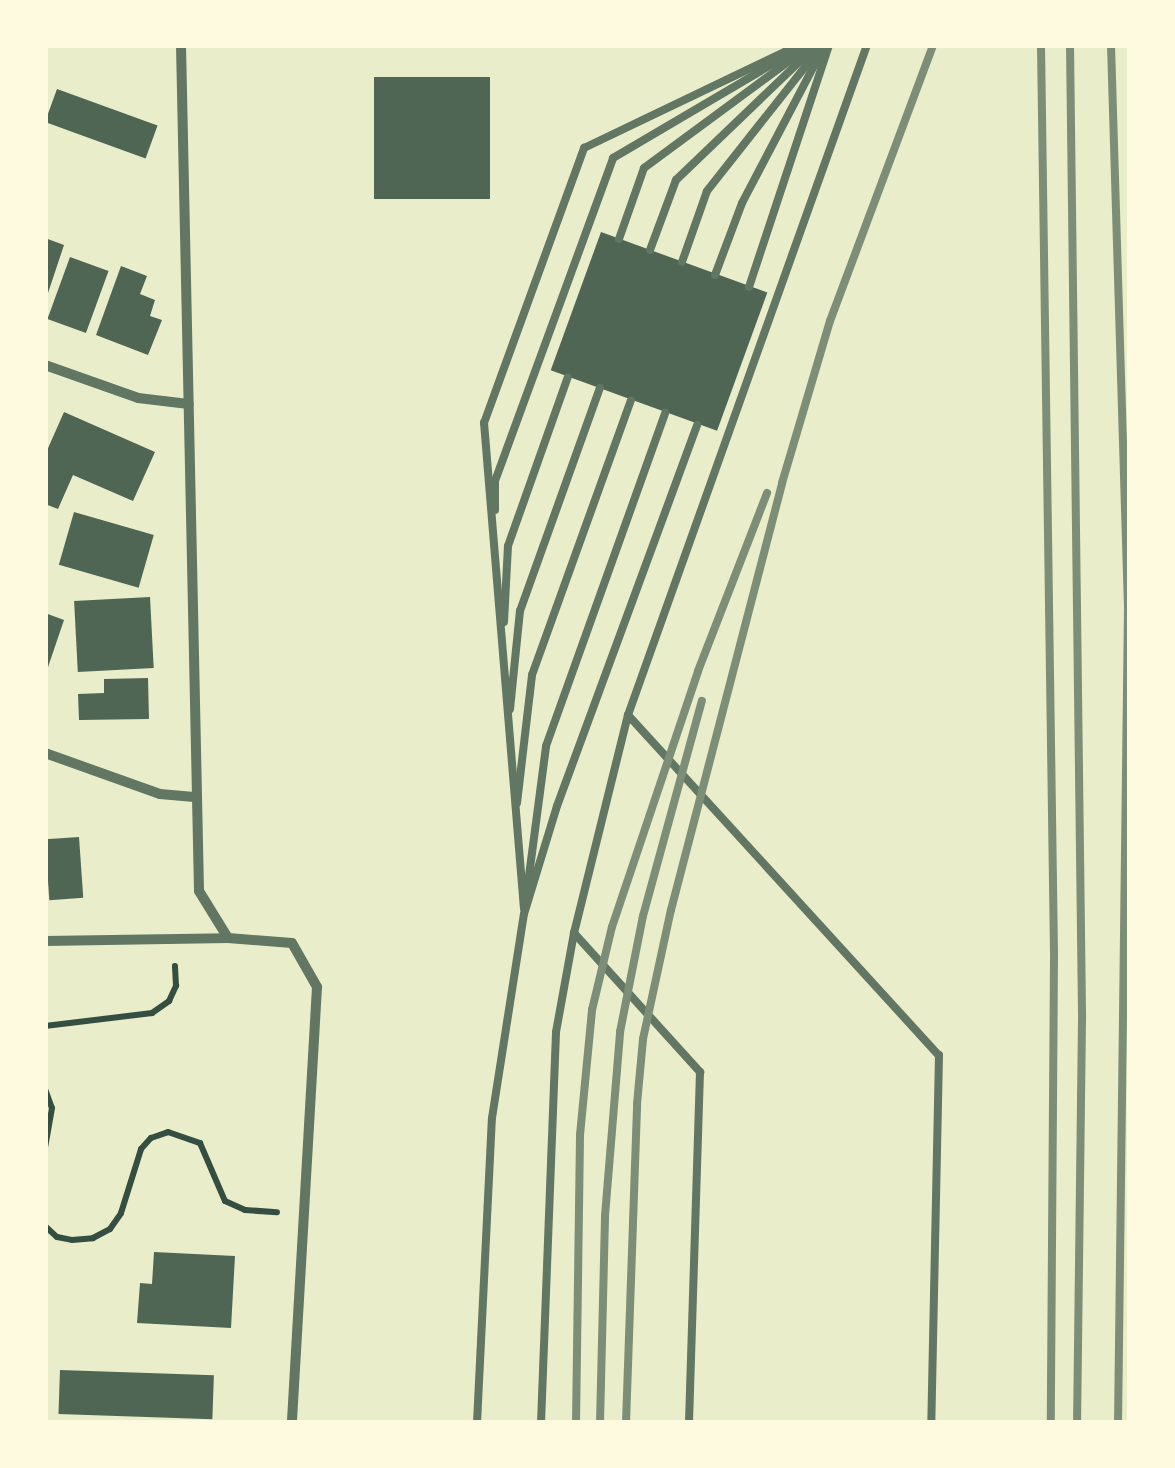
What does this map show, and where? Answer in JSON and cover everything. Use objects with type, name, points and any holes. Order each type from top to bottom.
[{"type":"street","points":[[184,46],[199,892],[228,938]]},
{"type":"street","points":[[45,364],[138,398],[189,404]]},
{"type":"street","points":[[45,753],[160,794],[197,797]]},
{"type":"street","points":[[45,941],[228,938],[292,943],[317,988],[292,1423]]},
{"type":"lane","points":[[619,239],[644,168],[815,45]]},
{"type":"lane","points":[[650,250],[676,180],[815,45]]},
{"type":"lane","points":[[682,262],[707,191],[815,45]]},
{"type":"lane","points":[[716,275],[742,203],[815,45]]},
{"type":"lane","points":[[749,288],[815,45]]},
{"type":"lane","points":[[496,573],[495,482],[613,158],[815,45]]},
{"type":"lane","points":[[524,914],[484,423],[584,148],[815,45]]},
{"type":"lane","points":[[541,1423],[556,1032],[574,933],[628,715],[867,45]]},
{"type":"lane","points":[[502,654],[508,546],[568,377]]},
{"type":"lane","points":[[508,734],[520,611],[600,388]]},
{"type":"lane","points":[[515,822],[532,675],[631,400]]},
{"type":"lane","points":[[478,1423],[492,1118],[546,746],[665,412]]},
{"type":"lane","points":[[524,914],[557,806],[698,425]]},
{"type":"lane","points":[[628,715],[938,1054],[931,1423]]},
{"type":"lane","points":[[574,933],[700,1072],[689,1423]]},
{"type":"path","points":[[45,1026],[152,1013],[170,1002],[176,986],[175,966]]},
{"type":"path","points":[[45,1089],[52,1108],[45,1146]]},
{"type":"path","points":[[45,1226],[57,1237],[72,1240],[93,1238],[110,1229],[121,1213],[141,1149],[150,1138],[168,1132],[200,1143],[225,1200],[245,1210],[277,1212]]},
{"type":"building","points":[[374,77],[490,77],[490,199],[374,199]]},
{"type":"building","points":[[57,89],[158,126],[146,158],[45,122]]},
{"type":"building","points":[[601,232],[767,293],[717,431],[551,370]]},
{"type":"building","points":[[45,238],[64,245],[46,299],[45,299]]},
{"type":"building","points":[[70,257],[109,271],[86,333],[47,319]]},
{"type":"building","points":[[121,266],[147,276],[140,294],[155,300],[150,316],[162,320],[148,355],[96,335]]},
{"type":"building","points":[[64,412],[155,452],[133,501],[73,475],[58,509],[45,504],[45,455]]},
{"type":"building","points":[[74,512],[154,535],[139,588],[59,565]]},
{"type":"building","points":[[150,597],[154,668],[78,672],[74,601]]},
{"type":"building","points":[[45,613],[64,620],[46,673],[45,673]]},
{"type":"building","points":[[148,678],[149,719],[79,720],[78,694],[104,693],[104,679]]},
{"type":"building","points":[[79,837],[83,898],[49,900],[45,839]]},
{"type":"building","points":[[154,1252],[235,1256],[231,1328],[137,1323],[140,1283],[152,1284]]},
{"type":"building","points":[[60,1370],[214,1375],[212,1419],[58,1414]]},
{"type":"railway","points":[[626,1423],[637,1104],[643,1039],[671,910],[782,483],[830,321],[933,45]]},
{"type":"railway","points":[[1041,45],[1054,958],[1051,1423]]},
{"type":"railway","points":[[1070,45],[1082,1019],[1077,1423]]},
{"type":"railway","points":[[1111,45],[1128,607],[1118,1423]]},
{"type":"railway","points":[[576,1423],[580,1135],[592,1010],[612,927],[698,671],[767,493]]},
{"type":"railway","points":[[600,1423],[605,1216],[620,1032],[643,916],[702,701]]}]
